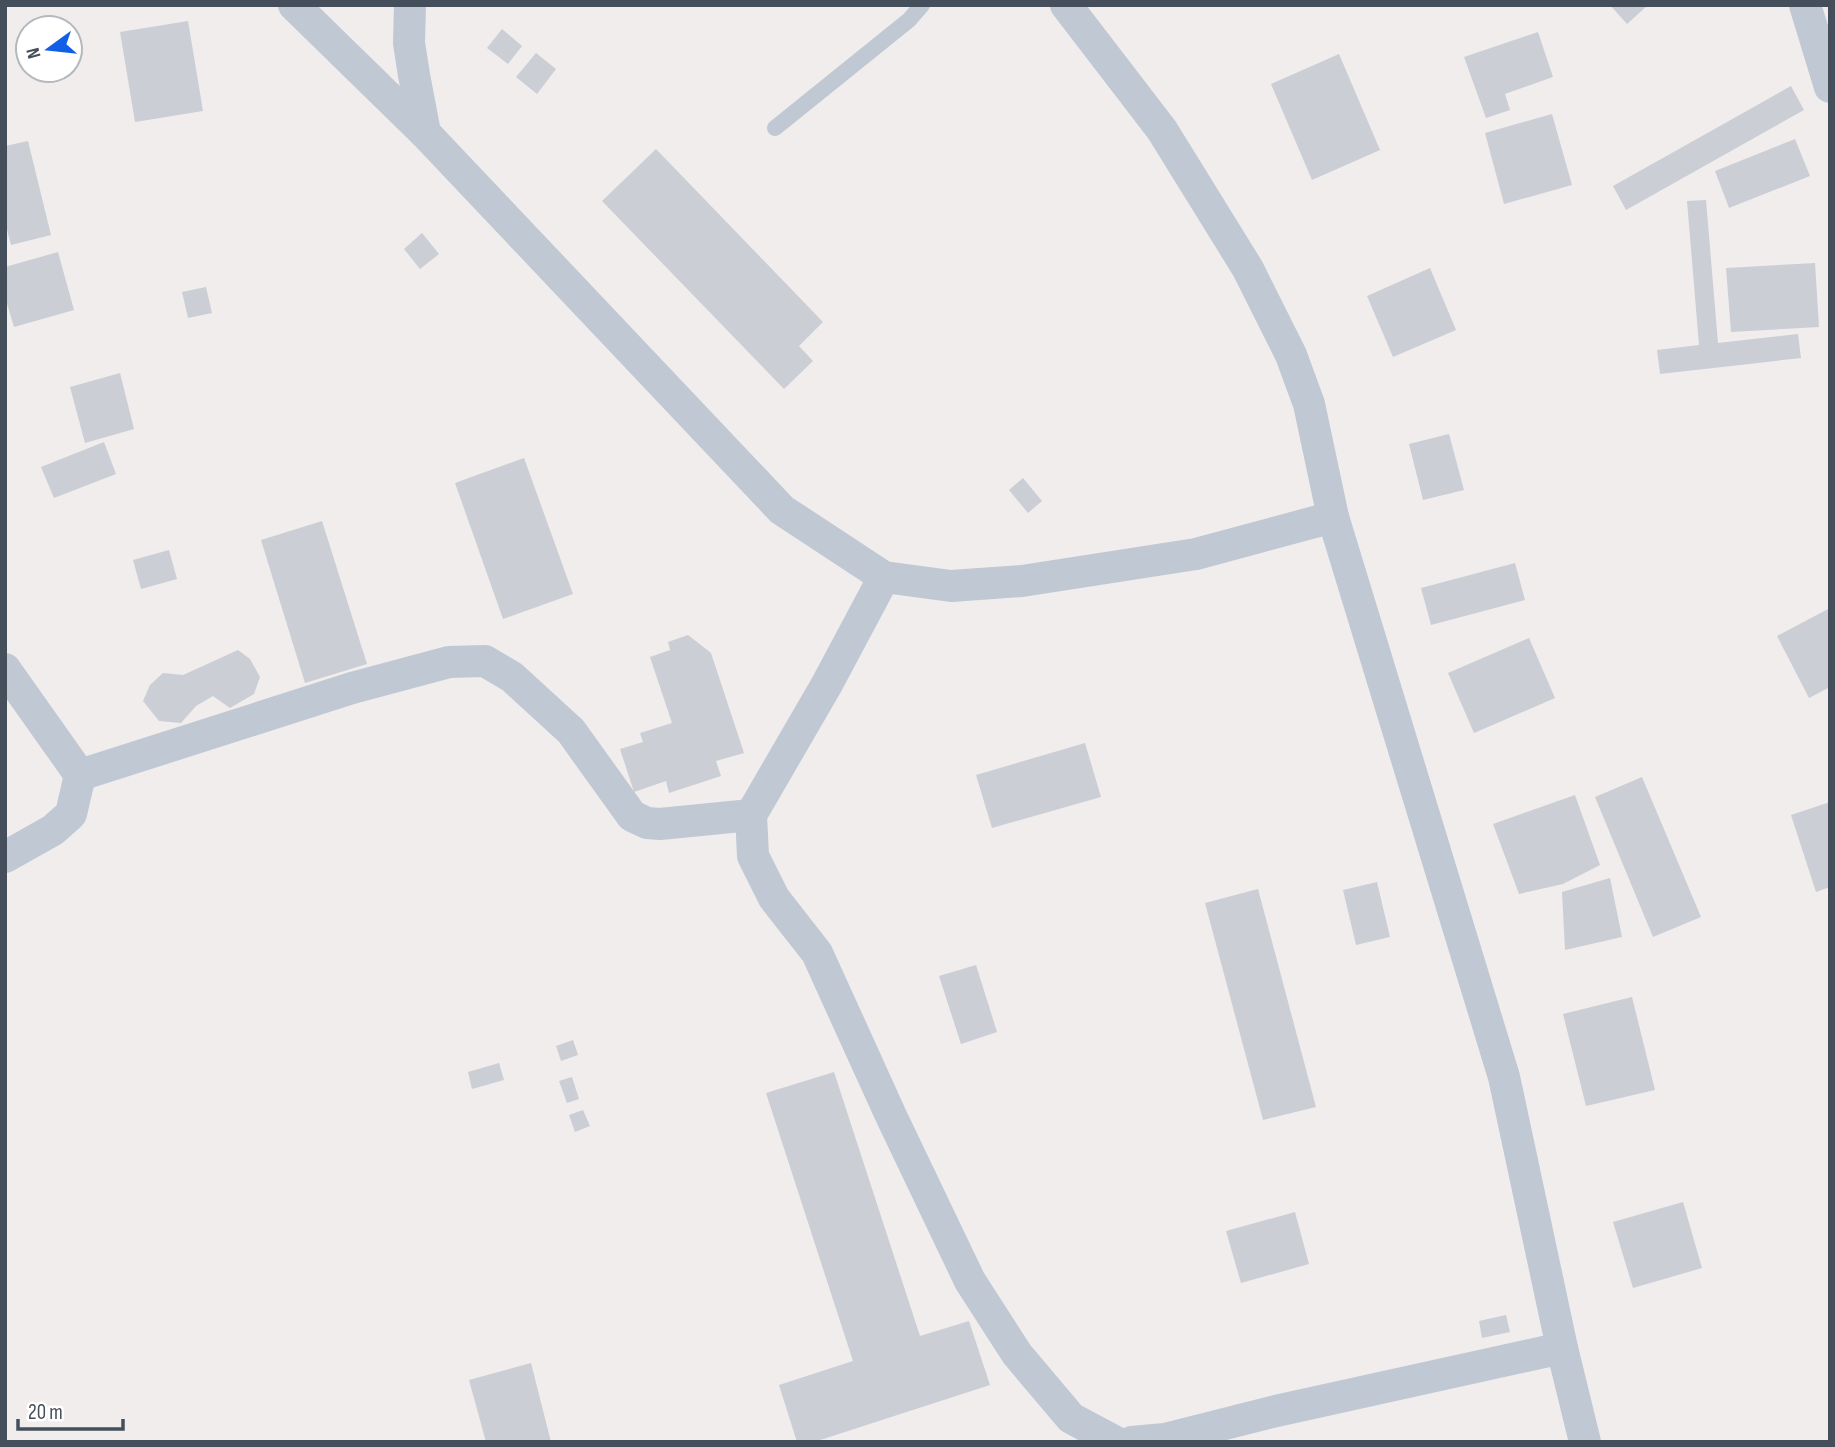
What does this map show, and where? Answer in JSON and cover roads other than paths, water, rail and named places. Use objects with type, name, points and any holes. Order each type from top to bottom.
[{"type":"street","points":[[294,5],[425,133],[782,510],[884,576],[951,586],[1022,581],[1196,554],[1333,517]]},
{"type":"street","points":[[410,5],[409,43],[425,133]]},
{"type":"street","points":[[1066,5],[1162,130],[1248,269],[1291,355],[1309,404],[1333,517],[1504,1077],[1585,1442]]},
{"type":"street","points":[[1805,5],[1830,87]]},
{"type":"street","points":[[884,576],[827,684],[751,815],[753,856],[774,898],[817,953],[970,1281],[1017,1354],[1071,1418],[1116,1442]]},
{"type":"street","points":[[80,775],[352,688],[449,662],[485,661],[512,677],[571,730],[632,816],[647,823],[660,824],[751,815]]},
{"type":"street","points":[[5,669],[80,775],[71,814],[53,830],[5,856]]},
{"type":"street","points":[[1132,1442],[1165,1438],[1276,1410],[1562,1348]]},
{"type":"lane","points":[[775,128],[909,20],[922,5]]}]
